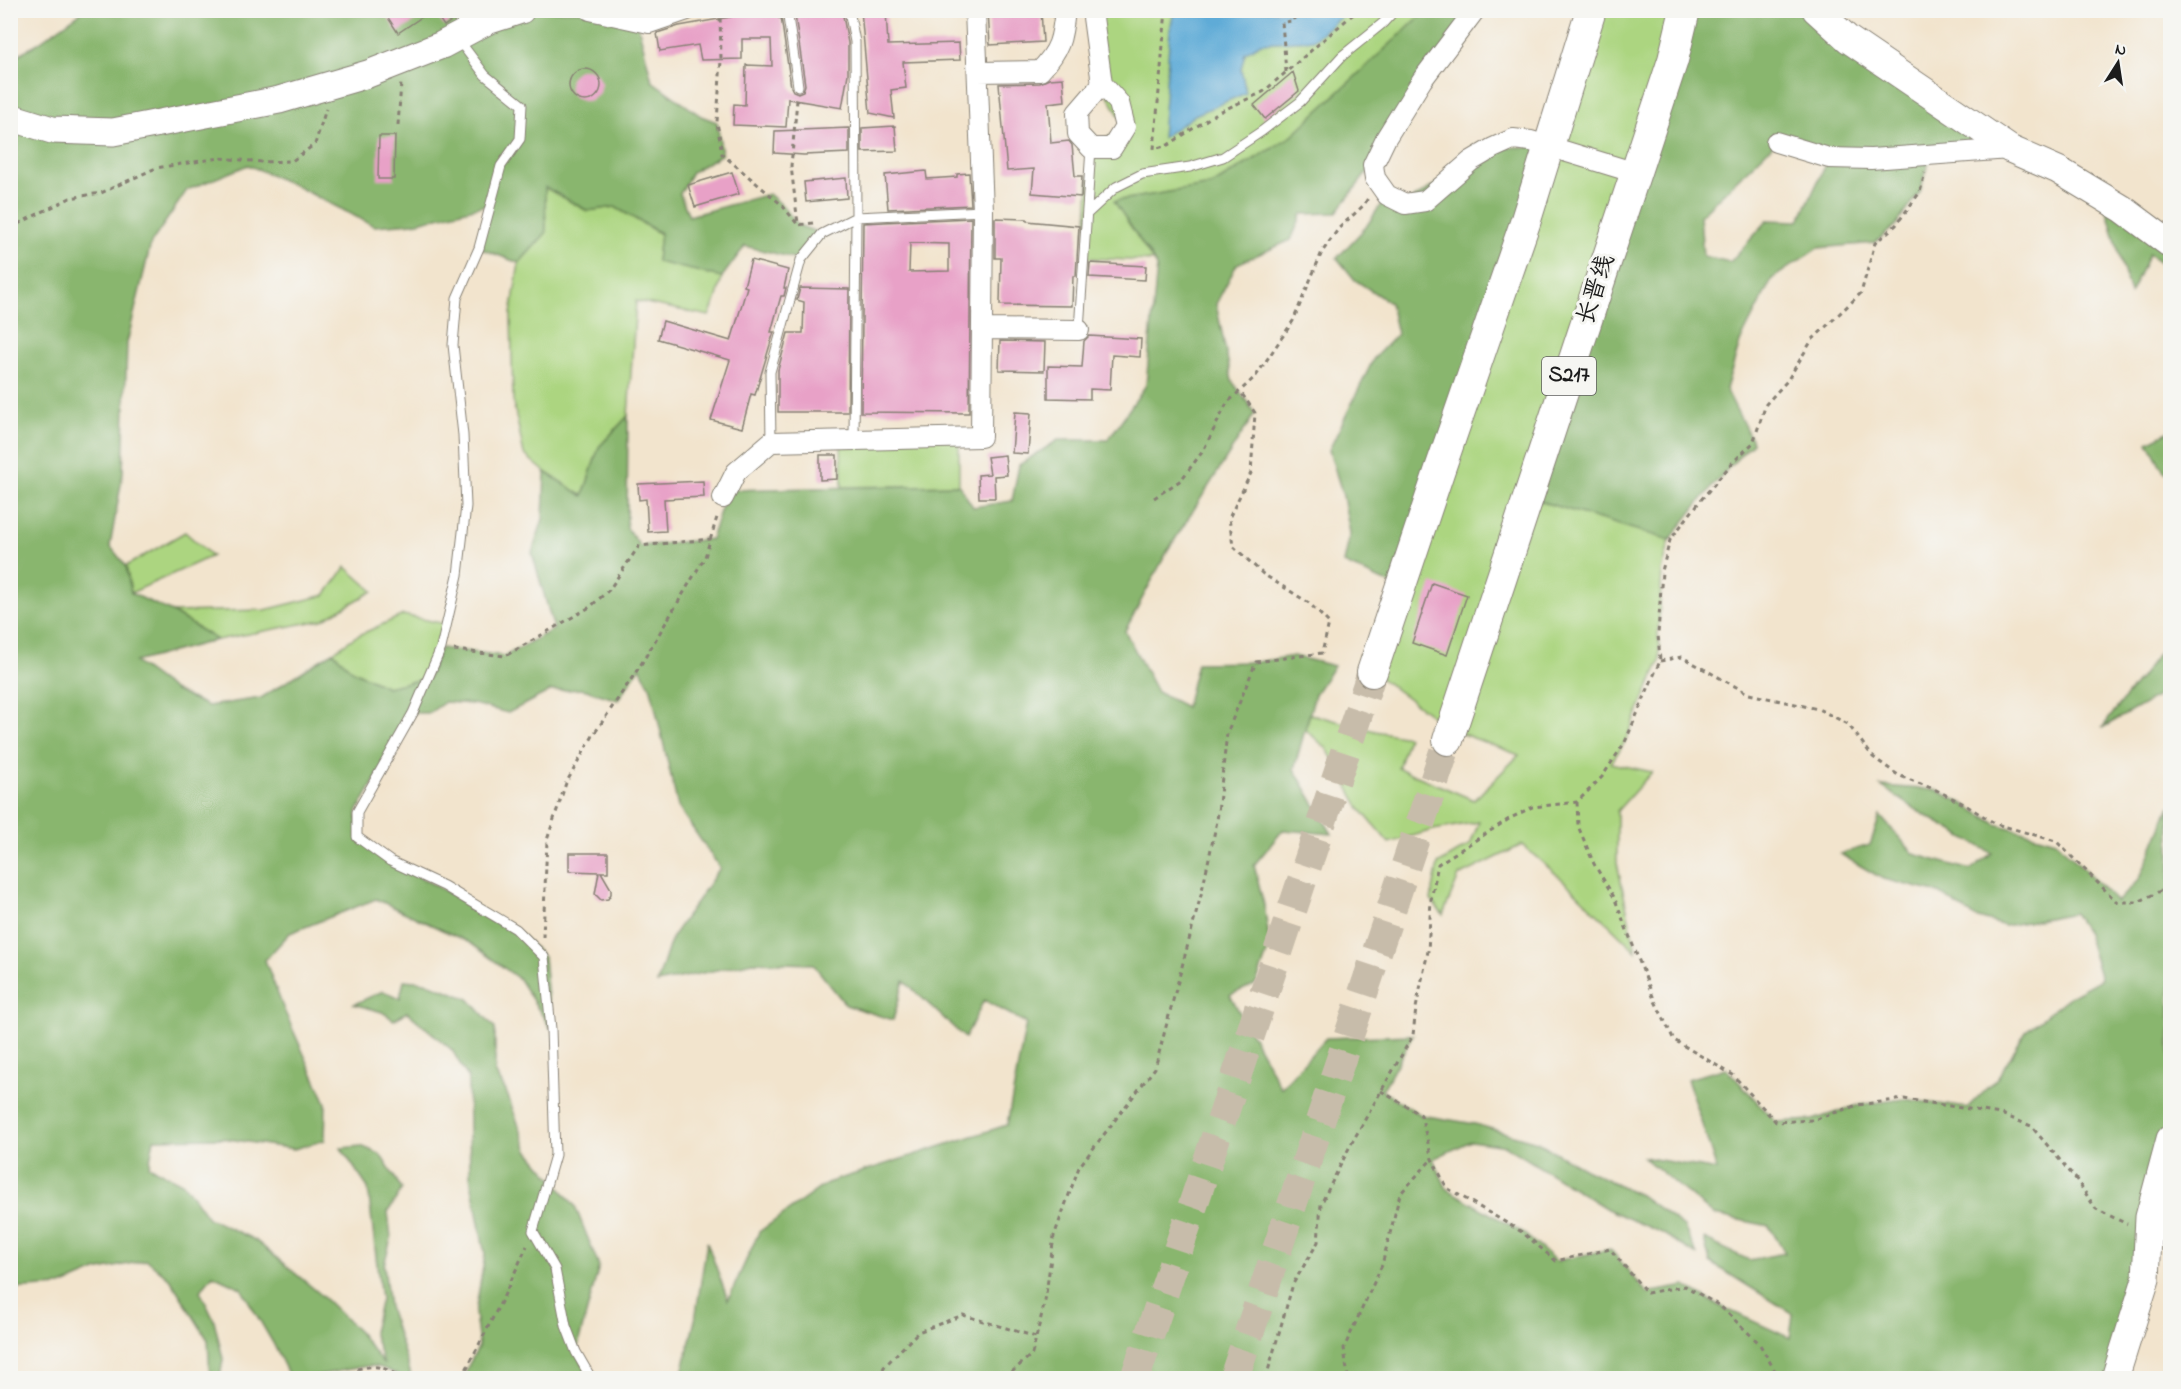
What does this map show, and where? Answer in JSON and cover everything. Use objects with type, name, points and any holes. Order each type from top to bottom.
[{"type":"main road","points":[[10,117],[52,130],[113,132],[279,100],[368,74],[456,38],[487,21],[521,10]]},
{"type":"main road","points":[[1372,672],[1525,223],[1591,10]]},
{"type":"main road","name":"长晋线","points":[[1448,740],[1674,60],[1686,10]]},
{"type":"main road","points":[[1816,10],[1848,39],[2010,149],[2067,175],[2123,209],[2170,244]]},
{"type":"main road","points":[[2115,1378],[2146,1279],[2149,1217],[2170,1140]]},
{"type":"street","points":[[590,10],[649,23],[687,10]]},
{"type":"street","points":[[723,498],[736,472],[771,442],[981,437],[983,211],[975,10]]},
{"type":"street","points":[[978,72],[1040,71],[1056,55],[1064,29],[1065,10]]},
{"type":"street","points":[[1092,10],[1102,84],[1119,104],[1125,127],[1112,148],[1091,148],[1078,134],[1077,113],[1102,84]]},
{"type":"street","points":[[1475,10],[1422,80],[1372,165],[1377,180],[1387,195],[1405,204],[1425,201],[1471,161],[1513,139],[1531,141],[1636,173]]},
{"type":"street","points":[[1776,142],[1829,158],[1871,159],[2010,149]]},
{"type":"street","points":[[982,329],[1079,330]]},
{"type":"lane","points":[[787,10],[798,86]]},
{"type":"lane","points":[[849,10],[855,42],[854,439]]},
{"type":"lane","points":[[1088,213],[1116,187],[1142,174],[1190,167],[1223,157],[1300,102],[1342,56],[1383,23],[1395,10]]},
{"type":"lane","points":[[456,38],[485,75],[522,105],[520,139],[501,166],[479,248],[458,298],[453,345],[463,435],[466,506],[458,575],[441,648],[413,713],[357,812],[357,837],[390,861],[444,886],[516,929],[544,957],[551,1029],[555,1155],[533,1231],[555,1269],[566,1326],[576,1352],[591,1378]]},
{"type":"lane","points":[[1079,330],[1091,148]]},
{"type":"lane","points":[[771,442],[770,372],[801,260],[822,234],[856,217],[983,211]]},
{"type":"path","points":[[717,10],[720,14],[717,122],[722,154],[782,205],[798,225]]},
{"type":"path","points":[[1166,10],[1154,149],[1168,145],[1217,113],[1263,92],[1358,10]]},
{"type":"path","points":[[1286,72],[1282,22],[1294,21],[1293,10]]},
{"type":"path","points":[[398,125],[403,60]]},
{"type":"path","points":[[10,228],[70,198],[101,193],[156,168],[220,158],[262,162],[292,161],[315,144],[332,84]]},
{"type":"path","points":[[798,86],[791,166],[798,225]]},
{"type":"path","points":[[1266,1378],[1293,1284],[1318,1242],[1321,1204],[1350,1146],[1413,1035],[1428,951],[1431,900],[1438,864],[1532,807],[1577,802],[1602,777],[1625,742],[1660,661],[1658,634],[1662,571],[1670,540],[1733,462],[1753,443],[1766,404],[1787,381],[1812,340],[1861,293],[1875,243],[1896,225],[1920,192],[1931,154]]},
{"type":"path","points":[[1154,498],[1181,480],[1203,451],[1227,403],[1256,376],[1293,321],[1322,252],[1339,228],[1364,205],[1377,180]]},
{"type":"path","points":[[798,225],[821,222]]},
{"type":"path","points":[[1005,1378],[1032,1354],[1045,1301],[1054,1236],[1079,1167],[1155,1068],[1201,896],[1216,821],[1227,733],[1256,662],[1322,653],[1329,623],[1309,603],[1263,574],[1233,546],[1229,518],[1251,473],[1256,413],[1240,391]]},
{"type":"path","points":[[544,957],[543,917],[547,840],[566,783],[594,734],[640,666],[700,567],[723,498]]},
{"type":"path","points":[[441,648],[505,656],[590,607],[609,590],[639,546],[711,539]]},
{"type":"path","points":[[1660,661],[1682,657],[1749,694],[1818,709],[1848,724],[1874,757],[1898,775],[1945,794],[1996,824],[2056,842],[2116,903],[2138,902],[2170,886]]},
{"type":"path","points":[[1577,802],[1578,826],[1594,864],[1614,897],[1654,999],[1674,1040],[1733,1075],[1776,1122],[1813,1120],[1858,1105],[1904,1099],[2001,1114],[2031,1126],[2076,1179],[2096,1209],[2148,1234]]},
{"type":"path","points":[[1382,1091],[1421,1115],[1432,1159],[1447,1188],[1522,1232],[1556,1261],[1610,1249],[1647,1293],[1685,1286],[1720,1306],[1759,1343],[1779,1378]]},
{"type":"path","points":[[1348,1378],[1344,1348],[1382,1265],[1400,1194],[1432,1159]]},
{"type":"path","points":[[465,1378],[467,1368],[503,1298],[533,1231]]},
{"type":"path","points":[[880,1378],[884,1367],[918,1332],[963,1315],[1036,1337]]},
{"type":"path","points":[[357,1369],[370,1366],[385,1367],[402,1378]]},
{"type":"green space","points":[[83,11],[687,11],[637,21],[652,81],[701,116],[717,122],[722,154],[692,172],[680,194],[689,216],[769,194],[782,205],[798,225],[822,234],[801,260],[745,246],[722,277],[657,262],[660,233],[615,207],[588,211],[545,187],[546,233],[519,263],[479,248],[490,204],[414,223],[374,226],[296,186],[248,165],[187,190],[151,243],[127,343],[123,473],[110,546],[126,566],[131,593],[172,612],[217,640],[135,662],[175,691],[208,706],[261,698],[333,652],[353,671],[387,687],[428,678],[441,648],[505,656],[554,629],[532,553],[543,519],[545,472],[583,496],[599,447],[628,416],[627,528],[640,546],[711,539],[727,490],[959,485],[973,507],[1012,501],[1019,465],[1058,440],[1108,440],[1146,385],[1157,266],[1114,201],[1212,185],[1289,138],[1426,11],[1475,11],[1373,165],[1336,213],[1302,214],[1291,240],[1237,264],[1216,304],[1232,381],[1255,413],[1167,552],[1125,631],[1157,692],[1186,707],[1197,663],[1256,662],[1294,656],[1334,666],[1315,694],[1294,769],[1332,834],[1283,830],[1254,865],[1264,905],[1270,945],[1256,984],[1230,995],[1281,1088],[1326,1038],[1413,1035],[1382,1091],[1421,1115],[1475,1124],[1537,1142],[1585,1169],[1640,1195],[1684,1227],[1697,1255],[1662,1233],[1607,1209],[1506,1146],[1471,1141],[1433,1159],[1447,1189],[1522,1232],[1556,1261],[1610,1249],[1647,1293],[1685,1286],[1720,1306],[1790,1338],[1793,1314],[1710,1262],[1704,1239],[1749,1260],[1785,1253],[1769,1226],[1714,1215],[1643,1157],[1717,1170],[1687,1079],[1726,1068],[1776,1122],[1813,1120],[1858,1105],[1904,1099],[1967,1108],[1998,1077],[2026,1031],[2072,995],[2101,979],[2087,933],[2074,913],[2005,926],[1975,917],[1939,893],[1883,879],[1840,854],[1870,845],[1880,816],[1914,854],[1970,870],[1992,853],[1923,814],[1881,786],[1936,790],[1996,824],[2056,841],[2117,902],[2140,878],[2170,806],[2170,1139],[2115,1378],[681,1378],[695,1320],[707,1242],[728,1300],[759,1232],[827,1183],[1007,1125],[1026,1023],[984,1000],[965,1038],[904,981],[893,1020],[846,1005],[813,964],[753,962],[657,983],[672,937],[720,868],[678,807],[651,689],[640,667],[618,700],[583,689],[550,691],[508,713],[473,704],[445,702],[429,713],[413,713],[357,812],[358,837],[390,861],[516,929],[544,957],[551,1029],[519,979],[470,943],[376,899],[290,933],[265,960],[284,1010],[326,1103],[325,1140],[294,1149],[221,1138],[154,1139],[149,1166],[184,1184],[208,1218],[255,1240],[319,1293],[359,1332],[384,1365],[373,1332],[381,1299],[368,1188],[341,1148],[361,1146],[380,1154],[402,1189],[388,1212],[391,1238],[384,1265],[389,1307],[412,1378],[381,1367],[369,1366],[310,1377],[290,1378],[273,1343],[241,1288],[213,1275],[200,1291],[214,1320],[223,1359],[220,1378],[210,1378],[208,1340],[170,1279],[147,1260],[96,1271],[61,1286],[11,1289],[11,59]]},
{"type":"green space","points":[[1092,11],[1426,11],[1289,138],[1212,185],[1115,201],[1153,261],[1085,258],[1091,148],[1125,127],[1102,84]]},
{"type":"green space","points":[[1591,11],[1685,11],[1529,498],[1670,540],[1662,571],[1658,634],[1660,661],[1625,742],[1611,763],[1652,772],[1617,811],[1617,863],[1636,951],[1563,880],[1522,845],[1459,876],[1443,915],[1431,900],[1438,864],[1470,845],[1479,822],[1433,830],[1389,843],[1361,810],[1327,749],[1305,729],[1310,714],[1408,737],[1398,768],[1474,800],[1519,755],[1452,730],[1372,672],[1551,139]]},
{"type":"green space","points":[[1685,11],[1816,11],[2010,149],[1931,154],[1920,192],[1896,225],[1875,243],[1818,248],[1772,279],[1740,342],[1726,389],[1753,443],[1720,477],[1670,540],[1529,498]],"holes":[[[1776,142],[1829,158],[1799,221],[1768,220],[1730,262],[1703,256],[1700,216]]]},
{"type":"green space","points":[[1549,146],[1400,589],[1344,563],[1350,533],[1343,496],[1329,450],[1374,358],[1397,334],[1390,303],[1355,280],[1337,258],[1366,227],[1387,195],[1405,204],[1493,148]]},
{"type":"green space","points":[[544,187],[587,211],[615,207],[660,234],[657,262],[722,277],[709,316],[636,301],[628,416],[599,447],[583,496],[545,472],[524,454],[513,401],[511,314],[519,263],[546,233]]},
{"type":"green space","points":[[2103,196],[2170,244],[2170,269],[2149,254],[2130,294]]},
{"type":"green space","points":[[2170,431],[2170,473],[2164,472],[2148,442]]},
{"type":"green space","points":[[959,437],[959,485],[842,487],[841,439]]},
{"type":"green space","points":[[185,532],[212,556],[131,593],[126,566]]},
{"type":"green space","points":[[346,567],[373,591],[322,620],[217,640],[172,612],[265,610],[325,595]]},
{"type":"green space","points":[[403,615],[446,624],[428,678],[387,687],[353,671],[333,652],[355,637]]},
{"type":"green space","points":[[2170,638],[2170,682],[2155,698],[2102,728]]},
{"type":"green space","points":[[404,980],[425,982],[469,999],[495,1028],[495,1072],[506,1091],[528,1150],[575,1206],[599,1266],[576,1352],[591,1378],[465,1378],[467,1368],[479,1346],[475,1313],[485,1255],[470,1176],[468,1078],[452,1050],[407,1012],[394,1020],[382,1012],[354,1004],[383,991],[400,998]]},
{"type":"water","points":[[1174,10],[1348,11],[1313,40],[1261,43],[1245,53],[1241,69],[1246,93],[1195,115],[1162,138],[1170,30]]},
{"type":"building","points":[[383,10],[432,10],[398,33]]},
{"type":"building","points":[[433,10],[468,10],[444,26]]},
{"type":"building","points":[[730,10],[778,10],[791,87],[798,93],[803,91],[805,85],[795,15],[842,10],[848,43],[848,74],[842,108],[788,99],[786,127],[733,125],[734,104],[745,105],[746,65],[772,66],[771,39],[742,39],[742,59],[701,60],[698,45],[660,51],[657,33],[679,26],[731,17]]},
{"type":"building","points":[[861,10],[886,10],[888,45],[959,43],[960,60],[903,62],[906,88],[891,90],[894,118],[870,113]]},
{"type":"building","points":[[988,10],[1041,10],[1043,42],[990,45]]},
{"type":"building","points":[[585,69],[596,74],[601,85],[596,96],[585,101],[574,96],[569,85],[574,74]]},
{"type":"building","points":[[1293,72],[1299,91],[1265,119],[1254,105]]},
{"type":"building","points":[[1063,78],[1065,101],[1048,103],[1051,143],[1069,141],[1072,145],[1075,176],[1082,176],[1081,197],[1032,193],[1034,169],[1007,171],[999,84],[1040,83],[1049,79]]},
{"type":"building","points":[[895,126],[897,151],[862,152],[862,128]]},
{"type":"building","points":[[849,128],[849,153],[804,155],[774,153],[775,131]]},
{"type":"building","points":[[379,136],[395,136],[394,179],[378,179]]},
{"type":"building","points":[[926,171],[927,179],[957,177],[957,174],[969,173],[971,205],[888,209],[885,175]]},
{"type":"building","points":[[732,172],[739,194],[695,207],[688,185]]},
{"type":"building","points":[[846,178],[847,198],[806,202],[804,182]]},
{"type":"building","points":[[971,218],[969,413],[861,412],[863,223]],"holes":[[[910,243],[949,244],[949,271],[909,272]]]},
{"type":"building","points":[[995,218],[1027,219],[1027,221],[1079,226],[1072,306],[1000,305],[1001,258],[995,258]]},
{"type":"building","points":[[751,260],[788,270],[784,296],[781,296],[771,332],[774,332],[755,395],[751,394],[742,428],[711,420],[730,360],[658,339],[663,321],[731,341],[747,287],[744,286]]},
{"type":"building","points":[[1090,263],[1146,266],[1145,280],[1089,277]]},
{"type":"building","points":[[800,288],[849,289],[848,412],[778,412],[778,370],[788,333],[803,333],[804,302],[797,300]]},
{"type":"building","points":[[1089,336],[1141,339],[1140,357],[1112,355],[1110,390],[1090,389],[1090,399],[1048,398],[1048,366],[1082,367],[1084,341]]},
{"type":"building","points":[[1000,341],[1045,342],[1044,371],[999,370]]},
{"type":"building","points":[[1015,412],[1031,413],[1028,454],[1012,453]]},
{"type":"building","points":[[820,455],[837,455],[837,479],[820,480]]},
{"type":"building","points":[[1005,455],[1007,475],[994,476],[995,498],[979,498],[978,475],[990,474],[987,457]]},
{"type":"building","points":[[703,481],[704,497],[664,499],[666,531],[648,532],[646,499],[639,500],[638,484]]},
{"type":"building","points":[[1432,583],[1467,595],[1447,655],[1412,643]]},
{"type":"building","points":[[569,853],[608,853],[608,872],[601,872],[611,889],[608,899],[601,900],[595,894],[599,872],[569,871]]},
{"type":"tunnel","points":[[1135,1378],[1372,672]]},
{"type":"tunnel","points":[[1234,1378],[1448,740]]}]
